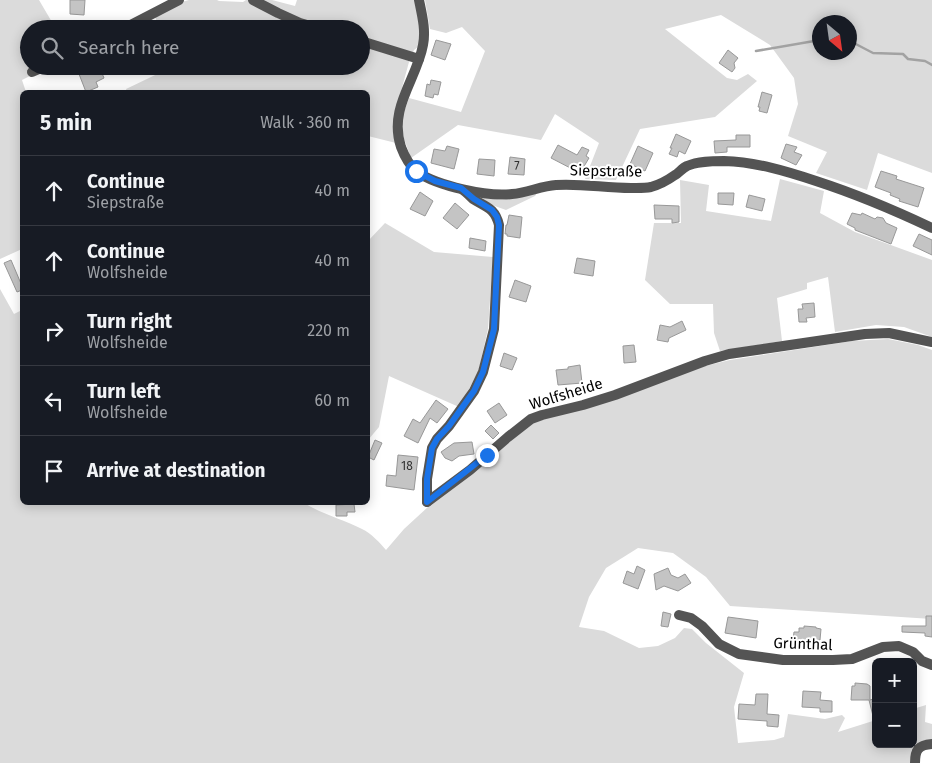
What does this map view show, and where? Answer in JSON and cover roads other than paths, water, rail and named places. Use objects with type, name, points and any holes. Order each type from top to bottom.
[{"type":"street","points":[[140,20],[178,0]]},
{"type":"street","points":[[253,0],[295,20]]},
{"type":"street","name":"Siepstraße","points":[[420,0],[424,30],[423,45],[402,102],[399,136],[406,157],[416,171],[435,181],[496,195],[514,194],[556,185],[625,188],[652,187],[673,177],[686,167],[704,162],[724,161],[754,164],[791,173],[856,194],[932,228]]},
{"type":"street","points":[[370,44],[419,59]]},
{"type":"street","name":"Wolfsheide","points":[[461,188],[492,210],[497,217],[499,225],[494,329],[483,372],[474,391],[432,448],[427,479],[427,502],[470,470],[531,419],[615,395],[705,361],[729,354],[865,334],[889,333],[932,342]]},
{"type":"street","name":"Grünthal","points":[[679,615],[691,618],[702,626],[719,644],[739,654],[783,660],[833,660],[852,659],[883,647],[899,646],[913,652],[922,661],[932,664]]},
{"type":"street","points":[[915,763],[915,753],[919,748],[923,745],[932,744]]},
{"type":"waterway","points":[[756,51],[812,41]]},
{"type":"waterway","points":[[857,45],[873,53],[903,54],[908,59],[925,61],[932,65]]}]
